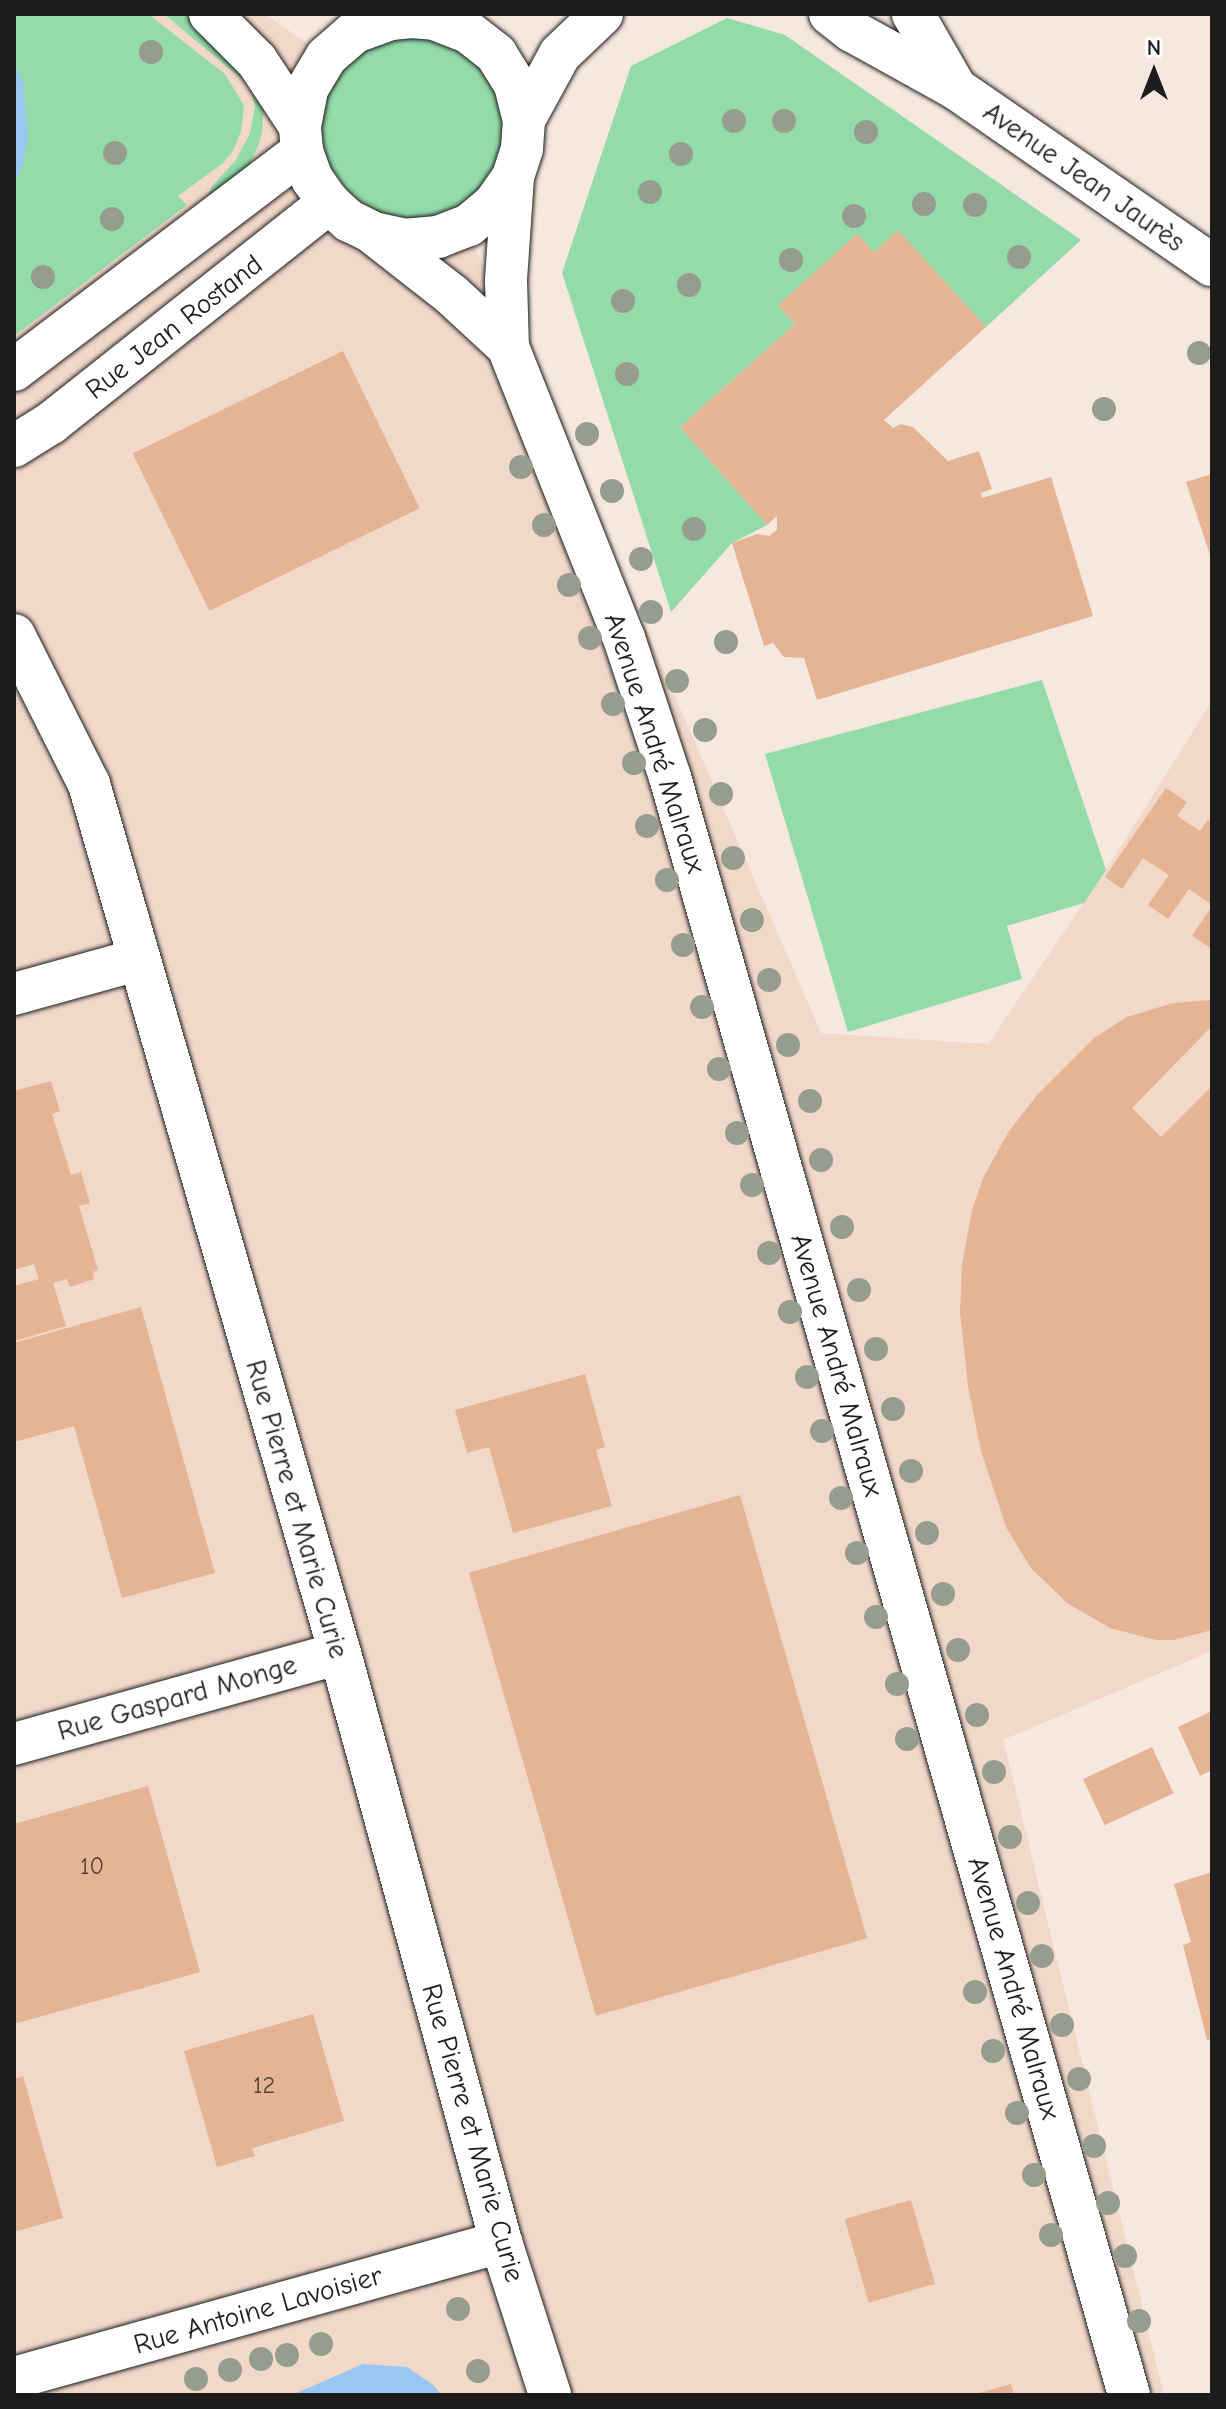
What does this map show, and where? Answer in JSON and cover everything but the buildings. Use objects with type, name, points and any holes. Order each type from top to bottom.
[{"type":"street","points":[[210,14],[257,61],[301,138],[312,179],[329,203],[349,221],[374,233],[452,295],[508,347]]},
{"type":"street","points":[[524,120],[560,54],[602,14]]},
{"type":"street","name":"Avenue Jean Jaurès","points":[[830,14],[852,31],[955,88],[1212,265]]},
{"type":"street","name":"Avenue Jean Jaurès","points":[[913,14],[955,88]]},
{"type":"street","points":[[14,370],[301,138],[307,89],[326,57],[378,16],[437,16],[468,32],[496,54],[515,85],[524,120],[522,149],[513,177],[506,281],[508,347]]},
{"type":"street","points":[[374,233],[417,239],[438,237],[469,225],[494,204],[513,177]]},
{"type":"street","name":"Rue Jean Rostand","points":[[14,446],[76,404],[329,203]]},
{"type":"street","name":"Avenue André Malraux","points":[[508,347],[624,638],[670,777],[1129,2395]]},
{"type":"street","name":"Rue Pierre et Marie Curie","points":[[14,635],[89,784],[137,960],[340,1653],[501,2242],[550,2395]]},
{"type":"street","points":[[14,994],[137,960]]},
{"type":"street","name":"Rue Gaspard Monge","points":[[14,1744],[340,1653]]},
{"type":"street","name":"Rue Antoine Lavoisier","points":[[14,2378],[501,2242]]},
{"type":"shaded area","points":[[14,14],[265,14],[416,119],[588,496],[821,1033],[988,1044],[1106,870],[1212,701],[1212,1651],[1003,1740],[1164,2395],[14,2395]]},
{"type":"green space","points":[[14,14],[148,14],[225,74],[244,106],[241,131],[233,151],[223,163],[178,196],[187,205],[14,336]]},
{"type":"green space","points":[[164,14],[185,14],[239,56],[264,98],[262,133],[257,149],[246,170],[213,198],[209,193],[213,185],[236,160],[250,133],[255,107],[252,93],[245,82]]},
{"type":"green space","points":[[727,18],[785,35],[1081,240],[986,327],[898,231],[874,252],[857,234],[779,306],[795,324],[680,427],[767,525],[732,543],[671,612],[562,273],[631,66]]},
{"type":"green space","points":[[408,31],[468,47],[506,96],[505,158],[465,206],[436,218],[405,219],[375,211],[349,193],[331,168],[322,139],[322,108],[333,79],[352,55]]},
{"type":"green space","points":[[1042,680],[1106,870],[1084,903],[1007,926],[1022,979],[848,1032],[765,754]]},
{"type":"water","points":[[14,66],[23,81],[28,138],[22,167],[14,183]]},
{"type":"water","points":[[363,2364],[407,2367],[442,2395],[292,2395]]}]
